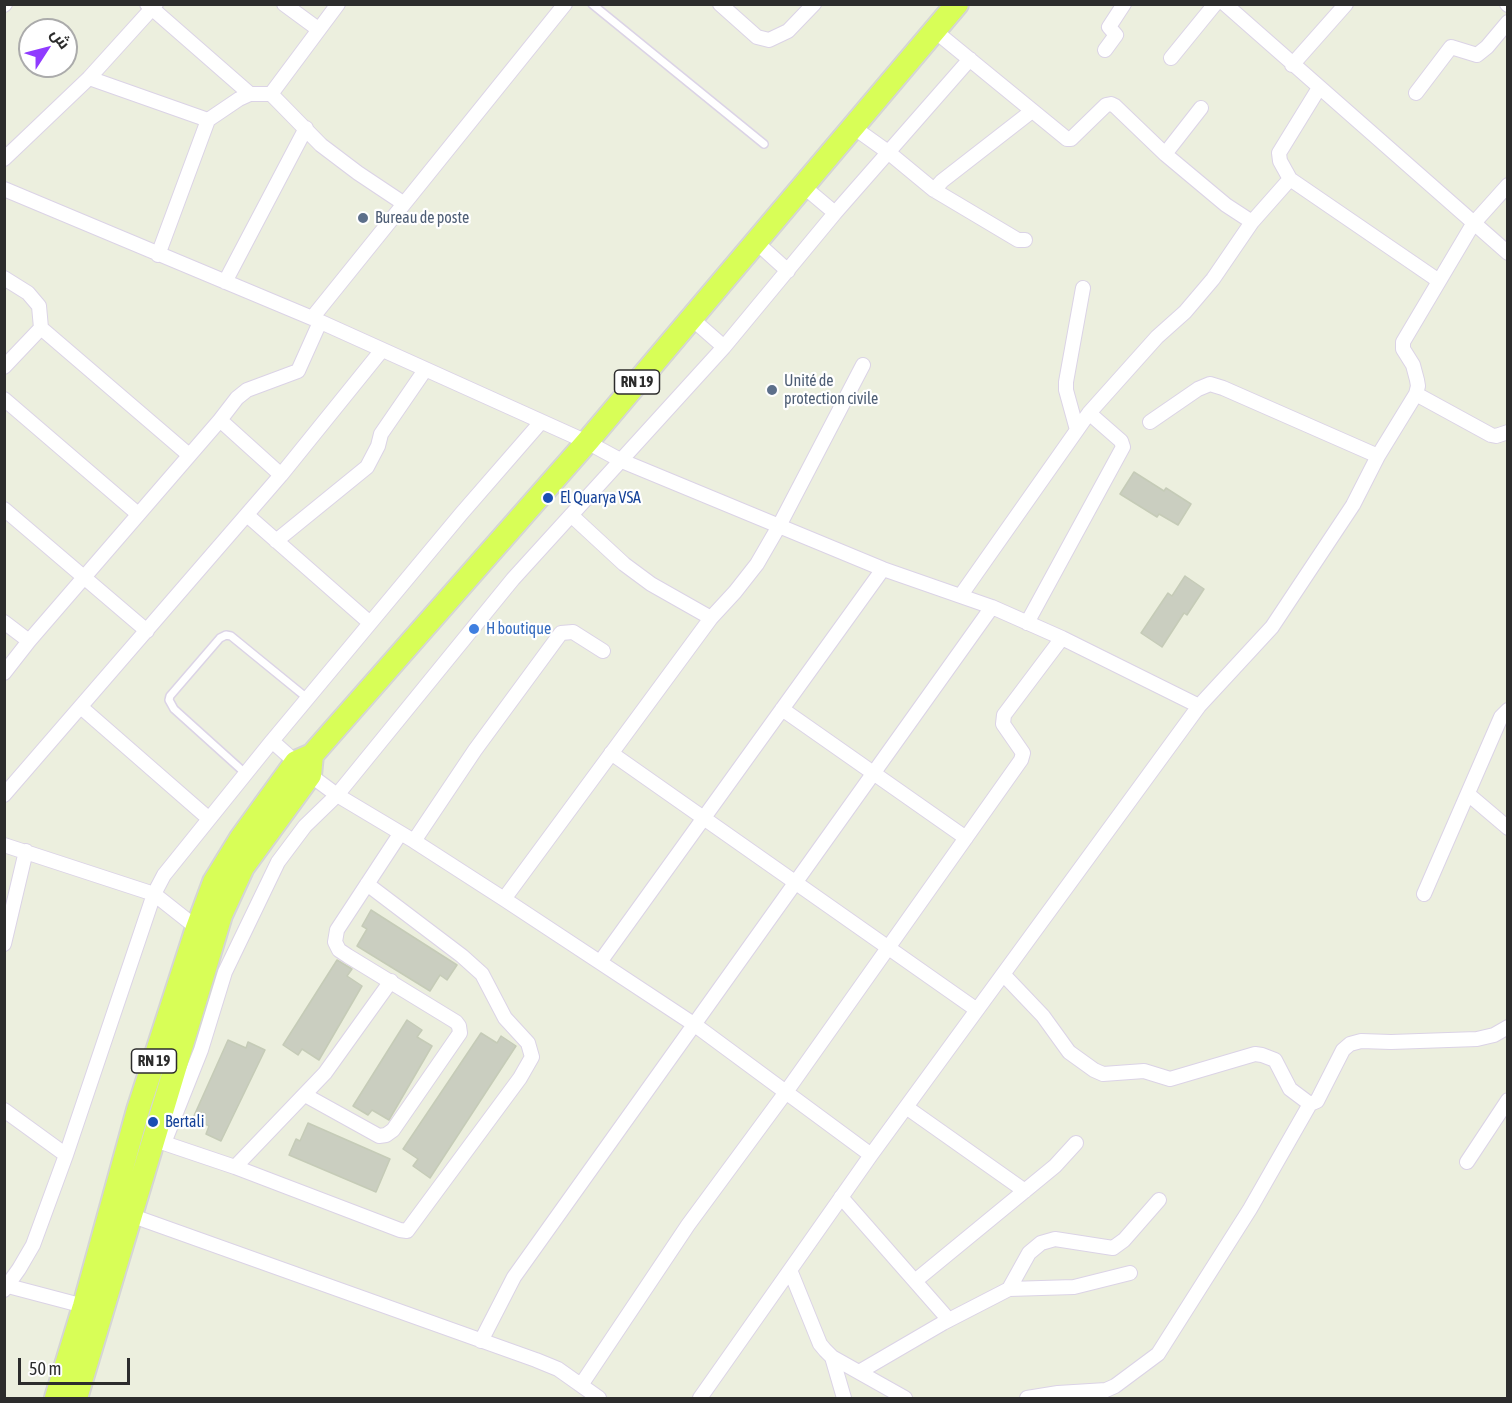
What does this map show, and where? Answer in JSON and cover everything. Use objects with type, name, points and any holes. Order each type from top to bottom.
[{"type":"highway","name":"RN 19","points":[[56,1398],[138,1110],[197,928],[214,882],[241,838],[587,442],[957,4]]},
{"type":"highway","name":"RN 19","points":[[76,1398],[130,1215],[158,1141],[221,915],[243,867],[306,764]]},
{"type":"street","points":[[284,4],[318,29]]},
{"type":"street","points":[[272,94],[338,4]]},
{"type":"street","points":[[4,674],[29,641],[237,398],[247,390],[298,371],[316,320],[403,202],[565,4]]},
{"type":"street","points":[[720,4],[757,37],[769,40],[788,30],[814,4]]},
{"type":"street","points":[[1105,50],[1116,35],[1109,27],[1124,4]]},
{"type":"street","points":[[1171,58],[1215,4]]},
{"type":"street","points":[[1225,4],[1508,253]]},
{"type":"street","points":[[1292,65],[1346,4]]},
{"type":"street","points":[[4,159],[89,78],[152,6],[250,94]]},
{"type":"street","points":[[1416,93],[1451,47],[1477,55],[1487,47],[1508,22]]},
{"type":"street","points":[[935,31],[1059,134],[1071,140],[1106,105],[1111,104],[1165,154],[1226,205],[1251,222]]},
{"type":"street","points":[[367,884],[462,956],[482,974],[505,1018],[528,1043],[532,1057],[520,1078],[408,1231],[158,1141],[201,1050],[225,972],[278,862],[304,826],[337,795],[513,579],[724,347],[835,213],[970,59]]},
{"type":"street","points":[[89,78],[208,120]]},
{"type":"street","points":[[1319,88],[1279,153],[1280,161],[1290,179],[1439,281]]},
{"type":"street","points":[[158,255],[208,120],[250,94],[272,94],[321,145],[358,173],[403,202]]},
{"type":"street","points":[[1165,154],[1201,108]]},
{"type":"street","points":[[934,190],[1032,111]]},
{"type":"street","points":[[853,127],[934,190],[1018,240],[1025,240]]},
{"type":"street","points":[[225,282],[306,128]]},
{"type":"street","points":[[961,595],[1089,413],[1157,337],[1185,312],[1213,279],[1251,222],[1290,179]]},
{"type":"street","points":[[700,1398],[871,1155],[1199,706],[1272,627],[1353,505],[1378,456],[1416,394],[1417,380],[1413,365],[1403,349],[1403,342],[1473,224],[1508,185]]},
{"type":"street","points":[[802,186],[835,213]]},
{"type":"street","points":[[4,189],[316,320],[587,442],[622,461],[883,568],[961,595],[1062,638],[1199,706]]},
{"type":"street","points":[[756,242],[788,271]]},
{"type":"street","points":[[4,278],[28,293],[39,306],[40,328],[189,455]]},
{"type":"street","points":[[1077,430],[1066,382],[1083,288]]},
{"type":"street","points":[[691,318],[724,347]]},
{"type":"street","points":[[7,361],[40,328]]},
{"type":"street","points":[[7,788],[82,708],[281,475],[382,350]]},
{"type":"street","points":[[504,899],[711,618],[757,564],[862,365]]},
{"type":"street","points":[[276,540],[367,466],[378,446],[381,434],[425,370]]},
{"type":"street","points":[[1150,422],[1197,389],[1210,384],[1378,456]]},
{"type":"street","points":[[1416,394],[1491,435],[1496,436],[1508,432]]},
{"type":"street","points":[[4,399],[138,514]]},
{"type":"street","points":[[1027,623],[1123,447],[1121,441],[1089,413]]},
{"type":"street","points":[[220,420],[281,475]]},
{"type":"street","points":[[84,1306],[6,1288],[33,1245],[66,1155],[154,894],[164,875],[208,818],[541,422]]},
{"type":"street","points":[[4,509],[147,631]]},
{"type":"street","points":[[247,515],[370,623]]},
{"type":"street","points":[[571,515],[624,564],[651,584],[711,618]]},
{"type":"street","points":[[600,962],[883,568]]},
{"type":"street","points":[[481,1341],[514,1277],[992,608]]},
{"type":"street","points":[[4,622],[29,641]]},
{"type":"street","points":[[414,841],[475,750],[561,633],[573,632],[603,651]]},
{"type":"street","points":[[581,1385],[688,1225],[786,1092],[1023,757],[1023,753],[1003,724],[1004,715],[1062,638]]},
{"type":"street","points":[[82,708],[208,818]]},
{"type":"street","points":[[782,709],[966,838]]},
{"type":"street","points":[[1424,894],[1501,717],[1508,710]]},
{"type":"street","points":[[272,741],[306,764],[337,795],[414,841],[695,1025],[871,1155]]},
{"type":"street","points":[[611,753],[977,1010]]},
{"type":"street","points":[[1468,794],[1508,828]]},
{"type":"street","points":[[305,1095],[380,1136],[393,1130],[460,1030],[456,1023],[339,950],[335,942],[337,930],[400,834]]},
{"type":"street","points":[[4,845],[154,894],[197,928]]},
{"type":"street","points":[[4,944],[26,851]]},
{"type":"street","points":[[1003,974],[1043,1016],[1069,1052],[1103,1074],[1144,1071],[1170,1079],[1255,1054],[1262,1055],[1275,1060],[1290,1089],[1310,1104]]},
{"type":"street","points":[[235,1167],[325,1073],[391,981]]},
{"type":"street","points":[[1027,1398],[1058,1393],[1101,1395],[1158,1354],[1250,1209],[1310,1104],[1314,1104],[1320,1097],[1343,1050],[1350,1044],[1361,1041],[1477,1039],[1494,1035],[1508,1027]]},
{"type":"street","points":[[1467,1162],[1508,1100]]},
{"type":"street","points":[[906,1107],[1025,1191]]},
{"type":"street","points":[[4,1110],[66,1155]]},
{"type":"street","points":[[915,1281],[1055,1166],[1076,1143]]},
{"type":"street","points":[[842,1197],[949,1320]]},
{"type":"street","points":[[1009,1289],[1029,1253],[1041,1243],[1055,1239],[1113,1248],[1124,1240],[1159,1200]]},
{"type":"street","points":[[130,1215],[558,1369],[599,1398]]},
{"type":"street","points":[[790,1270],[820,1344],[832,1357],[905,1398]]},
{"type":"street","points":[[859,1372],[949,1320],[1009,1289],[1074,1287],[1130,1273]]},
{"type":"street","points":[[832,1357],[844,1398]]},
{"type":"lane","points":[[592,4],[764,144]]},
{"type":"lane","points":[[245,773],[174,709],[169,700],[170,696],[220,638],[226,635],[231,636],[307,698]]},
{"type":"building","points":[[1134,472],[1164,491],[1166,488],[1191,504],[1178,525],[1159,514],[1157,517],[1120,494]]},
{"type":"building","points":[[1185,576],[1204,589],[1187,615],[1184,613],[1162,647],[1141,633],[1168,593],[1172,596]]},
{"type":"building","points":[[371,910],[457,965],[447,980],[440,975],[430,991],[357,946],[367,929],[362,926]]},
{"type":"building","points":[[337,960],[352,969],[347,976],[362,986],[319,1060],[302,1049],[298,1055],[283,1045]]},
{"type":"building","points":[[407,1020],[422,1030],[417,1037],[432,1046],[389,1120],[372,1110],[368,1115],[353,1106]]},
{"type":"building","points":[[481,1033],[497,1043],[501,1036],[516,1046],[430,1178],[413,1166],[418,1159],[403,1149]]},
{"type":"building","points":[[228,1040],[246,1048],[248,1042],[265,1050],[221,1141],[206,1134],[209,1126],[193,1118]]},
{"type":"building","points":[[308,1123],[390,1159],[376,1192],[289,1155],[296,1139],[300,1141]]},
{"type":"place","name":"Bureau de poste","points":[[363,218]]},
{"type":"place","name":"Unité de protection civile","points":[[772,390]]},
{"type":"place","name":"El Quarya VSA","points":[[548,498]]},
{"type":"place","name":"H boutique","points":[[474,629]]},
{"type":"place","name":"Bertali","points":[[153,1122]]}]
